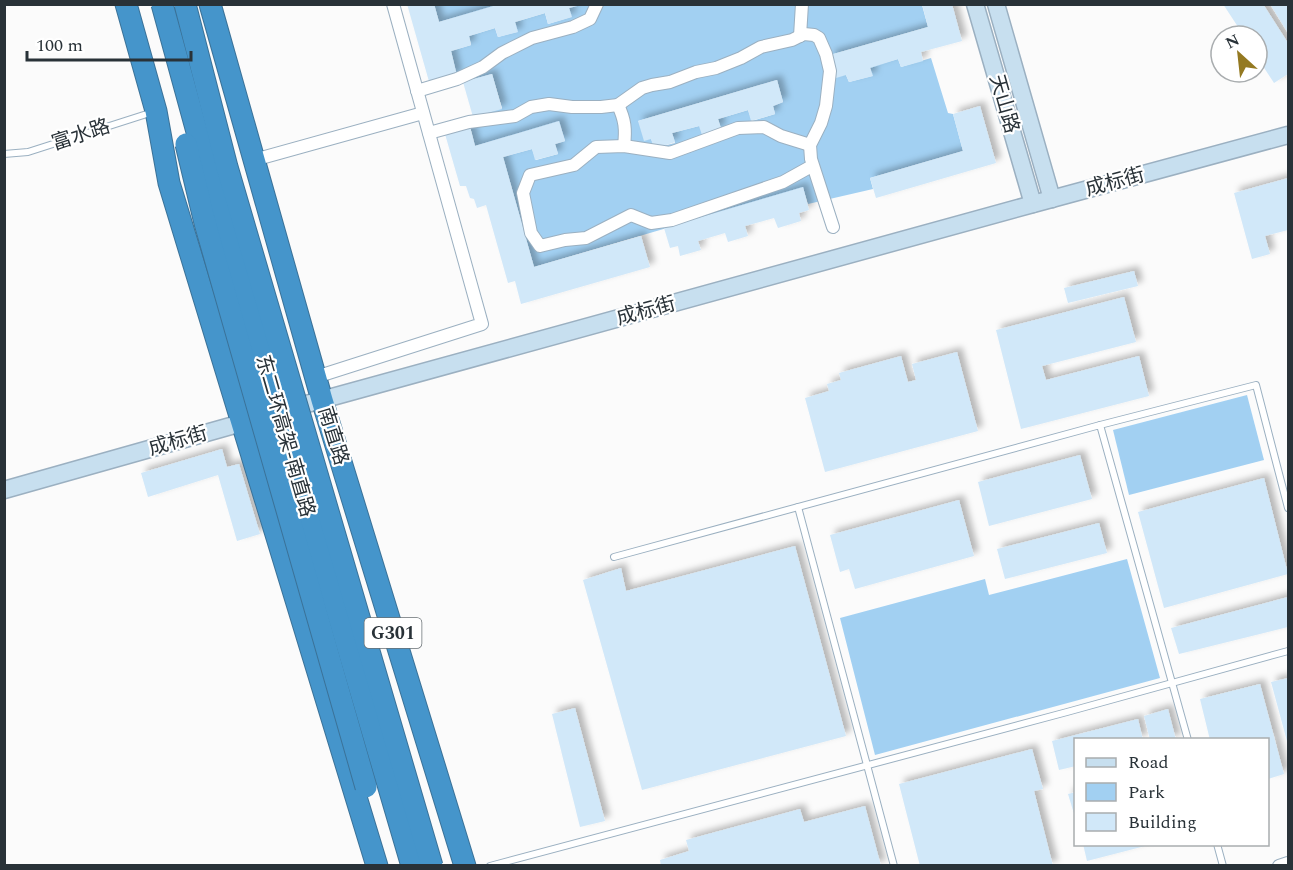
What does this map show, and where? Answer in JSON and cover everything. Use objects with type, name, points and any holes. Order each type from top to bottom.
[{"type":"highway","points":[[126,4],[156,111],[169,183],[379,866]]},
{"type":"highway","points":[[162,4],[173,93],[205,223],[366,787],[379,866]]},
{"type":"highway","name":"东二环高架-南直路","points":[[162,4],[208,172],[412,866]]},
{"type":"highway","name":"东二环高架-南直路","points":[[184,4],[227,167],[432,866]]},
{"type":"highway","points":[[197,4],[278,291],[297,350],[316,377]]},
{"type":"highway","name":"南直路","points":[[210,4],[322,400],[465,866]]},
{"type":"street","points":[[316,377],[482,324],[393,4]]},
{"type":"street","points":[[417,90],[457,79],[483,67],[502,53],[532,38],[573,27],[590,19],[597,4]]},
{"type":"street","points":[[800,36],[802,4]]},
{"type":"street","name":"天山路","points":[[975,4],[1033,204]]},
{"type":"street","name":"天山路","points":[[996,4],[1052,199]]},
{"type":"street","points":[[429,133],[469,122],[515,116],[531,107],[549,104],[572,107],[618,105],[642,88],[716,68],[761,47],[792,40],[804,34],[814,34],[819,38],[830,70],[824,115],[810,145],[811,159],[833,227]]},
{"type":"street","points":[[618,105],[626,131],[624,146]]},
{"type":"street","points":[[254,160],[423,113]]},
{"type":"street","points":[[810,145],[781,136],[765,127],[756,127],[738,128],[670,153],[624,146],[596,147],[574,165],[530,175],[523,193],[531,233],[540,246],[586,238],[631,214],[651,223],[672,219],[783,182],[810,167]]},
{"type":"street","name":"成标街","points":[[4,490],[322,400],[1288,135]]},
{"type":"street","points":[[1279,866],[1288,863]]},
{"type":"lane","name":"富水路","points":[[4,154],[28,152],[156,111]]},
{"type":"lane","points":[[614,557],[1256,385],[1288,508]]},
{"type":"lane","points":[[1100,426],[1187,738]]},
{"type":"lane","points":[[798,507],[894,866]]},
{"type":"lane","points":[[490,866],[1288,651]]},
{"type":"lane","points":[[1217,846],[1222,866]]},
{"type":"green space","points":[[434,4],[500,5],[439,22]]},
{"type":"green space","points":[[579,5],[922,5],[928,27],[830,55],[849,82],[872,76],[870,67],[898,59],[901,67],[931,58],[948,113],[953,114],[963,151],[870,178],[873,189],[808,204],[803,188],[534,267],[503,157],[532,149],[536,160],[558,154],[555,144],[565,141],[559,122],[475,146],[468,118],[502,108],[492,74],[463,82],[457,76],[451,51],[471,45],[469,36],[495,28],[498,37],[517,32],[515,22],[545,13],[548,24],[571,17],[569,8]],"holes":[[[777,80],[783,102],[773,106],[775,114],[752,121],[748,110],[718,119],[721,128],[699,126],[672,133],[675,143],[655,148],[638,121]]]},
{"type":"green space","points":[[1247,395],[1264,460],[1129,495],[1113,430]]},
{"type":"green space","points":[[1127,559],[1160,678],[875,755],[840,618],[985,579],[989,595]]},
{"type":"building","points":[[407,4],[434,4],[439,22],[500,4],[581,5],[569,8],[572,17],[548,24],[545,13],[515,22],[518,32],[498,37],[495,28],[469,36],[471,45],[451,51],[457,76],[430,85]]},
{"type":"building","points":[[922,4],[952,4],[962,41],[921,52],[923,61],[901,67],[898,59],[870,68],[873,76],[849,82],[846,75],[836,78],[830,55],[928,27]]},
{"type":"building","points":[[1223,4],[1263,4],[1288,43],[1288,74],[1274,83],[1269,75],[1269,24],[1236,24]]},
{"type":"building","points":[[1270,4],[1288,4],[1288,33]]},
{"type":"building","points":[[492,74],[502,109],[473,117],[463,82]]},
{"type":"building","points":[[777,80],[783,102],[773,106],[775,114],[751,121],[748,110],[718,119],[721,129],[702,135],[699,126],[672,133],[675,142],[654,149],[651,139],[644,141],[638,121]]},
{"type":"building","points":[[980,106],[996,163],[876,198],[870,178],[963,151],[953,114]]},
{"type":"building","points":[[559,121],[565,141],[555,144],[558,154],[535,160],[532,149],[503,157],[534,267],[641,236],[650,267],[521,304],[515,281],[508,283],[486,205],[477,208],[466,186],[460,186],[445,134],[470,127],[475,146]]},
{"type":"building","points":[[1288,178],[1288,230],[1265,236],[1270,254],[1252,259],[1234,193]]},
{"type":"building","points":[[803,187],[809,210],[799,213],[801,221],[778,228],[774,218],[745,226],[748,236],[728,242],[725,233],[698,241],[701,250],[680,256],[678,246],[670,248],[664,228]]},
{"type":"building","points":[[1134,271],[1138,286],[1068,303],[1064,288]]},
{"type":"building","points":[[1124,297],[1136,342],[1042,366],[1046,380],[1139,356],[1149,396],[1021,429],[996,330]]},
{"type":"building","points":[[957,352],[978,431],[825,472],[805,398],[829,391],[827,384],[841,380],[839,373],[901,356],[908,382],[916,380],[912,364]]},
{"type":"building","points":[[222,449],[227,467],[239,464],[260,534],[237,541],[218,475],[148,497],[141,473]]},
{"type":"building","points":[[1080,455],[1092,499],[989,526],[978,482]]},
{"type":"building","points":[[1264,478],[1288,574],[1164,608],[1138,512]]},
{"type":"building","points":[[959,500],[974,556],[855,589],[849,569],[840,572],[830,535]]},
{"type":"building","points":[[1099,523],[1107,553],[1005,579],[997,549]]},
{"type":"building","points":[[795,546],[846,736],[642,790],[583,580],[621,568],[626,591]]},
{"type":"building","points":[[1288,597],[1288,627],[1179,654],[1171,628]]},
{"type":"building","points":[[1288,678],[1288,745],[1271,682]]},
{"type":"building","points":[[1260,684],[1284,774],[1269,779],[1269,738],[1210,738],[1200,699]]},
{"type":"building","points":[[575,708],[605,821],[580,827],[552,714]]},
{"type":"building","points":[[1168,709],[1175,738],[1150,738],[1144,716]]},
{"type":"building","points":[[1138,719],[1143,738],[1074,738],[1074,766],[1059,770],[1052,741]]},
{"type":"building","points":[[1032,749],[1043,789],[1034,791],[1053,866],[920,866],[899,784]]},
{"type":"building","points":[[1074,792],[1074,814],[1068,794]]},
{"type":"building","points":[[865,806],[881,866],[661,866],[660,860],[689,851],[686,840],[800,809],[804,822]]},
{"type":"building","points":[[1083,846],[1145,846],[1087,861]]}]
